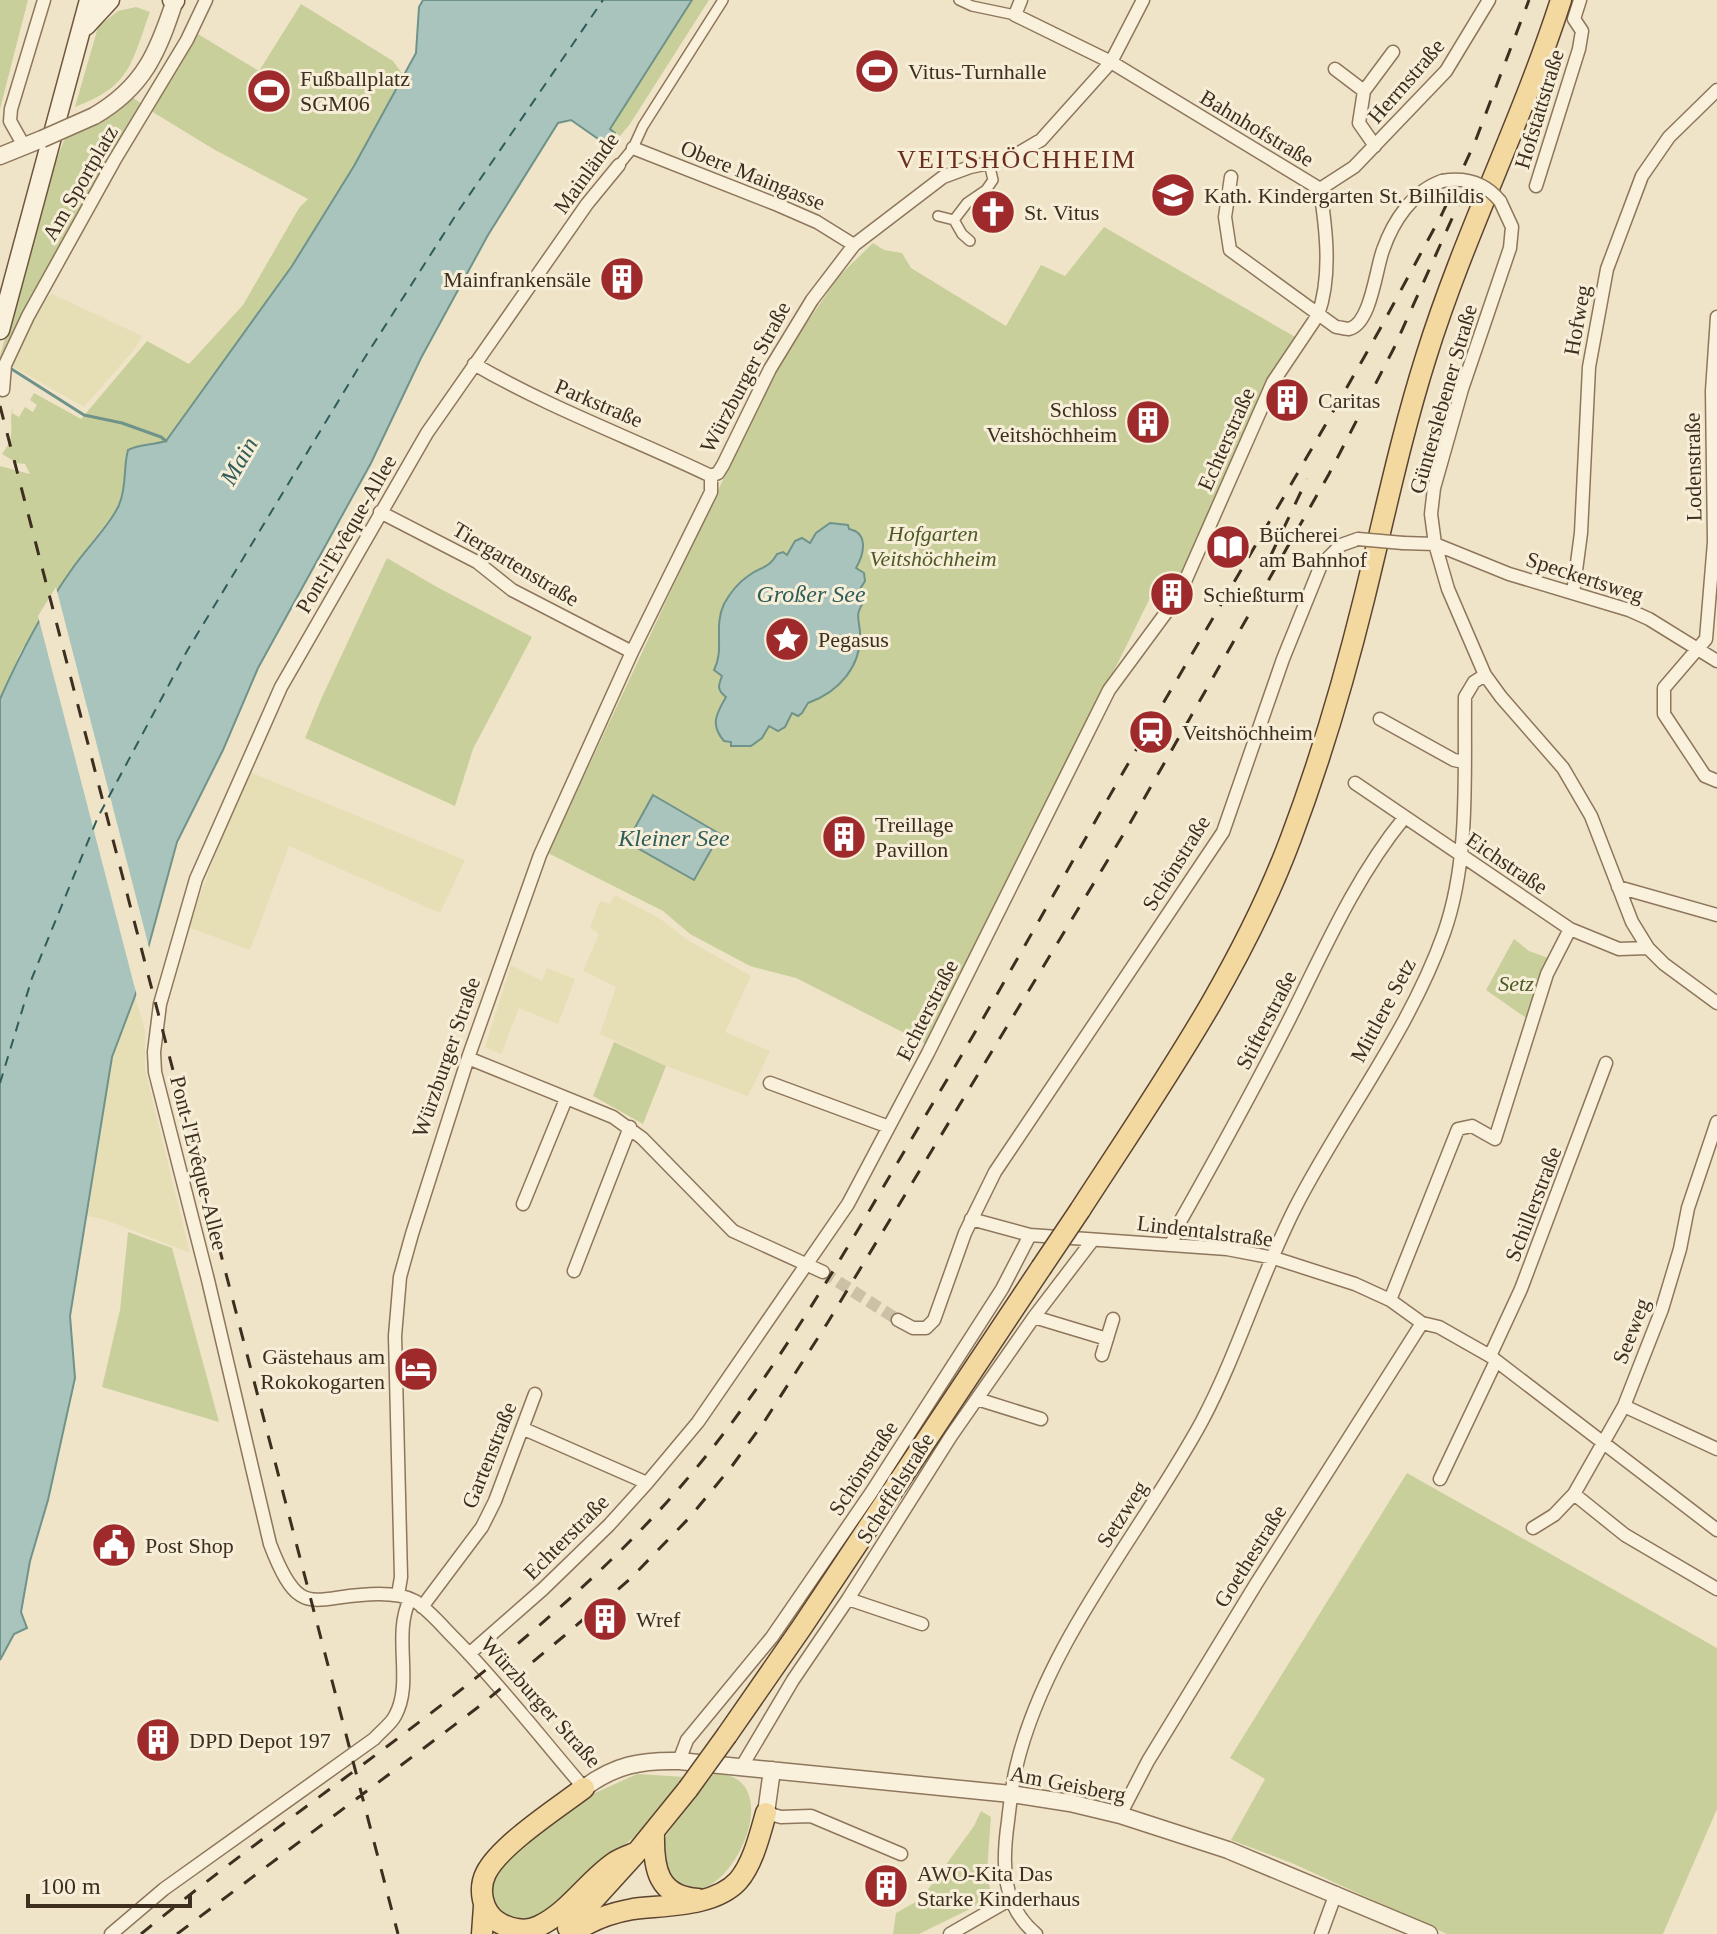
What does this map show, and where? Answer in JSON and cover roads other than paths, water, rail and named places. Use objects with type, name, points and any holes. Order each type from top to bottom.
[{"type":"main road","points":[[0,330],[89,0]]},
{"type":"main road","points":[[81,31],[110,0]]},
{"type":"main road","points":[[563,1934],[654,1833],[802,1627],[1080,1210],[1177,1060],[1225,979],[1290,841],[1318,762],[1363,603],[1394,469],[1426,356],[1462,254],[1548,42],[1561,0]]},
{"type":"main road","points":[[482,1934],[484,1906],[481,1892],[486,1873],[497,1859],[584,1788]]},
{"type":"main road","points":[[571,1934],[608,1915],[633,1909],[676,1906],[721,1893],[738,1881],[755,1847],[766,1813]]},
{"type":"main road","points":[[654,1833],[653,1857],[656,1871],[664,1883],[683,1898],[702,1899]]},
{"type":"main road","points":[[484,1906],[492,1919],[506,1927],[524,1930],[538,1927],[615,1862],[637,1852]]},
{"type":"street","points":[[24,146],[10,121],[11,109],[44,0]]},
{"type":"street","points":[[0,156],[94,116],[135,84],[153,60],[174,0]]},
{"type":"street","name":"Am Sportplatz","points":[[3,390],[5,365],[28,316],[114,161],[187,40],[206,0]]},
{"type":"street","name":"Mainlände","points":[[474,364],[587,204],[633,148],[643,126],[723,0]]},
{"type":"street","points":[[959,0],[972,6],[1015,15],[1021,0]]},
{"type":"street","points":[[1111,62],[1143,0]]},
{"type":"street","name":"Herrnstraße","points":[[1320,189],[1354,167],[1446,71],[1489,0]]},
{"type":"street","name":"Hofstattstraße","points":[[1536,186],[1579,49],[1582,31],[1574,19],[1580,0]]},
{"type":"street","name":"Bahnhofstraße","points":[[1015,15],[1111,62],[1320,189],[1326,230],[1323,302],[1318,315]]},
{"type":"street","name":"Herrnstraße","points":[[1375,146],[1359,123],[1364,91],[1393,52]]},
{"type":"street","name":"Würzburger Straße","points":[[679,1761],[638,1761],[620,1766],[584,1788],[469,1654],[422,1607],[404,1597],[395,1336],[400,1277],[468,1058],[535,867],[632,652],[711,492],[711,476],[718,473],[723,465],[770,369],[812,300],[854,245],[943,177],[989,163],[1011,160],[1041,140],[1111,62]]},
{"type":"street","name":"Herrnstraße","points":[[1335,69],[1364,91]]},
{"type":"street","name":"Hofweg","points":[[1573,593],[1581,533],[1589,367],[1607,269],[1642,176],[1669,137],[1717,90]]},
{"type":"street","name":"Obere Maingasse","points":[[633,148],[817,222],[854,245]]},
{"type":"street","points":[[954,220],[967,203],[986,190],[993,180],[989,163]]},
{"type":"street","points":[[1231,177],[1225,217],[1230,250],[1318,315]]},
{"type":"street","name":"Günterslebener Straße","points":[[1318,315],[1336,327],[1348,329],[1357,324],[1365,312],[1383,249],[1395,224],[1427,186],[1456,179],[1477,183],[1487,188],[1509,215],[1512,227],[1510,248],[1462,389],[1434,488],[1431,514],[1435,544],[1448,589],[1485,675],[1563,768],[1591,816],[1632,922],[1648,948],[1664,964],[1717,1003]]},
{"type":"street","points":[[938,216],[954,220],[970,241]]},
{"type":"street","name":"Echterstraße","points":[[469,1654],[543,1589],[647,1483],[698,1422],[848,1204],[1109,690],[1179,595],[1273,382],[1318,315]]},
{"type":"street","name":"Lodenstraße","points":[[1698,649],[1706,639],[1716,543],[1714,392],[1717,317]]},
{"type":"street","name":"Parkstraße","points":[[474,364],[532,396],[711,476]]},
{"type":"street","name":"Pont-l'Evêque-Allee","points":[[404,1597],[362,1594],[321,1601],[304,1599],[290,1586],[279,1568],[270,1544],[155,1072],[154,1052],[160,1004],[196,879],[281,687],[427,433],[474,364]]},
{"type":"street","name":"Tiergartenstraße","points":[[380,512],[477,562],[512,590],[632,652]]},
{"type":"street","name":"Schönstraße","points":[[898,1320],[913,1328],[926,1328],[934,1320],[971,1219],[995,1172],[1223,832],[1283,659],[1321,565],[1341,545],[1358,539],[1435,544]]},
{"type":"street","name":"Speckertsweg","points":[[1435,544],[1509,574],[1649,619],[1717,661]]},
{"type":"street","points":[[1698,649],[1664,688],[1664,714],[1705,776],[1717,781]]},
{"type":"street","name":"Mittlere Setz","points":[[1274,1258],[1301,1197],[1425,981],[1444,932],[1458,884],[1461,855],[1465,697],[1474,682],[1485,675]]},
{"type":"street","points":[[1380,719],[1454,760],[1464,762]]},
{"type":"street","name":"Eichstraße","points":[[1355,783],[1570,929],[1619,949],[1648,948]]},
{"type":"street","name":"Stifterstraße","points":[[1172,1244],[1177,1227],[1237,1119],[1341,915],[1388,838],[1404,818]]},
{"type":"street","points":[[1618,887],[1717,915]]},
{"type":"street","points":[[1390,1300],[1458,1129],[1472,1126],[1495,1139],[1547,974],[1570,929]]},
{"type":"street","points":[[468,1058],[613,1117],[630,1127],[733,1231],[823,1272]]},
{"type":"street","name":"Schillerstraße","points":[[1493,1358],[1606,1063]]},
{"type":"street","points":[[770,1083],[889,1127]]},
{"type":"street","points":[[523,1204],[566,1099]]},
{"type":"street","name":"Seeweg","points":[[1533,1528],[1554,1515],[1574,1494],[1624,1406],[1662,1309],[1680,1249],[1688,1208],[1717,1122]]},
{"type":"street","points":[[574,1271],[630,1127]]},
{"type":"street","points":[[971,1219],[1030,1235]]},
{"type":"street","name":"Schönstraße","points":[[679,1761],[687,1740],[772,1637],[871,1493],[1002,1289],[1030,1235]]},
{"type":"street","name":"Lindentalstraße","points":[[1030,1235],[1227,1249],[1274,1258],[1355,1284],[1390,1300],[1422,1323],[1439,1327],[1493,1358],[1717,1530]]},
{"type":"street","name":"Scheffelstraße","points":[[742,1766],[793,1680],[977,1399],[1092,1241]]},
{"type":"street","name":"Setzweg","points":[[1009,1900],[1003,1858],[1016,1766],[1049,1676],[1204,1416],[1274,1258]]},
{"type":"street","points":[[1034,1317],[1107,1339]]},
{"type":"street","points":[[1102,1355],[1113,1319]]},
{"type":"street","name":"Goethestraße","points":[[1120,1815],[1148,1761],[1247,1598],[1422,1323]]},
{"type":"street","points":[[1440,1479],[1493,1358]]},
{"type":"street","name":"Gartenstraße","points":[[422,1607],[482,1527],[524,1429],[535,1394]]},
{"type":"street","points":[[977,1399],[1041,1419]]},
{"type":"street","points":[[1624,1406],[1717,1449]]},
{"type":"street","points":[[524,1429],[647,1483]]},
{"type":"street","points":[[1574,1494],[1625,1535],[1717,1589]]},
{"type":"street","points":[[111,1934],[164,1889],[374,1739],[395,1716],[402,1697],[404,1597]]},
{"type":"street","points":[[848,1599],[922,1624]]},
{"type":"street","name":"Am Geisberg","points":[[679,1761],[1011,1794],[1070,1803],[1120,1815],[1228,1850],[1429,1934]]},
{"type":"street","points":[[772,1770],[766,1813],[781,1817],[811,1816],[901,1854]]},
{"type":"street","points":[[1321,1934],[1336,1893]]},
{"type":"street","points":[[950,1934],[1009,1900],[1036,1934]]},
{"type":"water","name":"Main","points":[[423,0],[692,0],[610,129],[615,133],[607,145],[571,120],[558,123],[488,235],[421,358],[371,463],[258,668],[223,750],[177,842],[135,996],[112,1057],[70,1316],[75,1378],[48,1500],[30,1561],[21,1612],[27,1628],[14,1634],[0,1660],[0,699],[51,600],[119,505],[128,450],[166,441],[292,266],[354,166],[416,53],[419,7]]},
{"type":"water","name":"Großer See","points":[[830,523],[848,525],[849,529],[860,535],[863,545],[856,568],[864,573],[865,581],[857,594],[862,597],[863,603],[858,614],[860,644],[853,667],[839,685],[808,703],[802,713],[798,716],[792,713],[785,727],[778,731],[769,726],[762,738],[751,746],[731,746],[731,742],[724,741],[716,725],[717,714],[726,697],[719,688],[722,676],[714,670],[719,654],[719,621],[724,604],[744,579],[768,565],[777,554],[783,552],[787,555],[795,541],[802,538],[810,543],[816,533]]},
{"type":"water","name":"Kleiner See","points":[[653,795],[720,834],[694,880],[627,842]]},
{"type":"waterway","points":[[10,368],[84,415],[122,423],[166,441]]},
{"type":"tunnel","points":[[823,1272],[898,1320]]},
{"type":"railway","points":[[141,1934],[545,1621],[667,1502],[743,1408],[811,1307],[963,1052],[1380,329],[1442,214],[1475,142],[1529,0]]},
{"type":"railway","points":[[177,1934],[481,1705],[564,1636],[630,1579],[690,1517],[732,1466],[828,1322],[1129,825],[1329,474],[1394,348],[1459,203]]},
{"type":"railway","points":[[0,406],[398,1934]]},
{"type":"railway","points":[[1271,555],[1307,479]]},
{"type":"place","name":"Vitus-Turnhalle","points":[[877,71]]},
{"type":"place","name":"Fußballplatz SGM06","points":[[269,91]]},
{"type":"place","name":"Kath. Kindergarten St. Bilhildis","points":[[1173,195]]},
{"type":"place","name":"St. Vitus","points":[[993,212]]},
{"type":"place","name":"Mainfrankensäle","points":[[622,279]]},
{"type":"place","name":"Caritas","points":[[1287,400]]},
{"type":"place","name":"Schloss Veitshöchheim","points":[[1148,422]]},
{"type":"place","name":"Bücherei am Bahnhof","points":[[1228,547]]},
{"type":"place","name":"Schießturm","points":[[1172,594]]},
{"type":"place","name":"Pegasus","points":[[787,639]]},
{"type":"place","name":"Veitshöchheim","points":[[1151,732]]},
{"type":"place","name":"Treillage Pavillon","points":[[844,837]]},
{"type":"place","name":"Gästehaus am Rokokogarten","points":[[416,1369]]},
{"type":"place","name":"Post Shop","points":[[114,1545]]},
{"type":"place","name":"Wref","points":[[605,1619]]},
{"type":"place","name":"DPD Depot 197","points":[[158,1740]]},
{"type":"place","name":"AWO-Kita Das Starke Kinderhaus","points":[[886,1886]]},
{"type":"district","name":"VEITSHÖCHHEIM","points":[[1017,159]]},
{"type":"park label","name":"Hofgarten Veitshöchheim","points":[[933,546]]},
{"type":"park label","name":"Setz","points":[[1516,983]]}]
